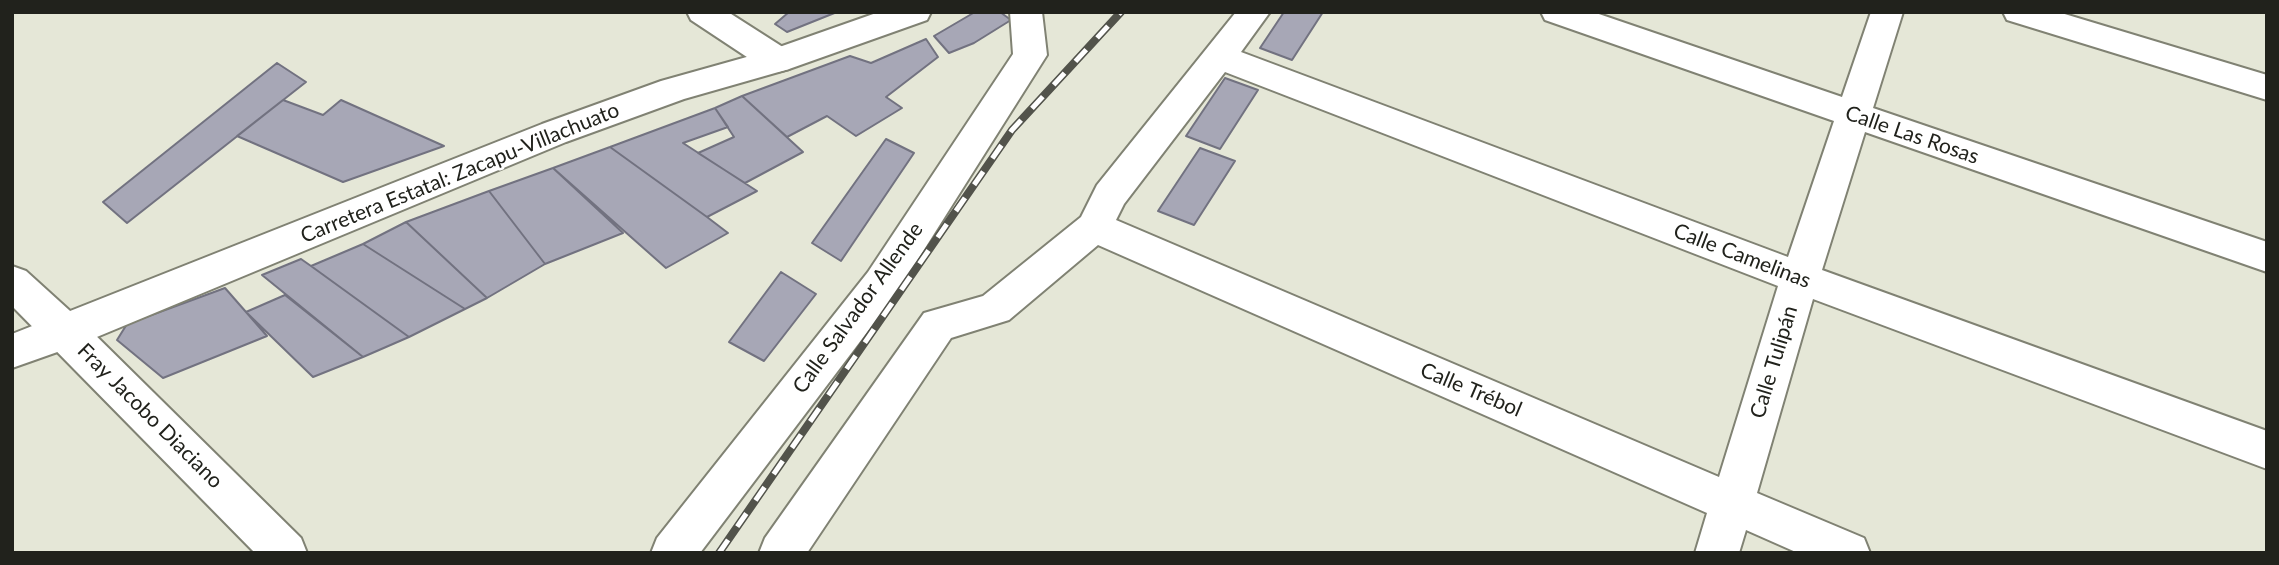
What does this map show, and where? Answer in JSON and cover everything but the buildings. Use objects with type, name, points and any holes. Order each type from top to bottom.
[{"type":"street","points":[[703,12],[777,60]]},
{"type":"street","name":"Carretera Estatal: Zacapu-Villachuato","points":[[12,351],[66,332],[554,133],[673,90],[777,60],[915,12]]},
{"type":"street","name":"Calle Salvador Allende","points":[[673,553],[882,284],[1030,55],[1026,12]]},
{"type":"street","points":[[782,553],[938,325],[995,309],[1094,227],[1110,195],[1254,12]]},
{"type":"street","name":"Calle Las Rosas","points":[[1557,12],[2267,257]]},
{"type":"street","name":"Calle Tulipán","points":[[1717,553],[1800,278],[1887,12]]},
{"type":"street","points":[[2019,12],[2267,88]]},
{"type":"street","name":"Calle Camelinas","points":[[1219,57],[1800,278],[2267,450]]},
{"type":"street","name":"Calle Trébol","points":[[1094,227],[1848,553]]},
{"type":"street","name":"Fray Jacobo Diaciano","points":[[12,282],[66,332],[285,553]]},
{"type":"railway","points":[[719,553],[1012,130],[1121,12]]}]
